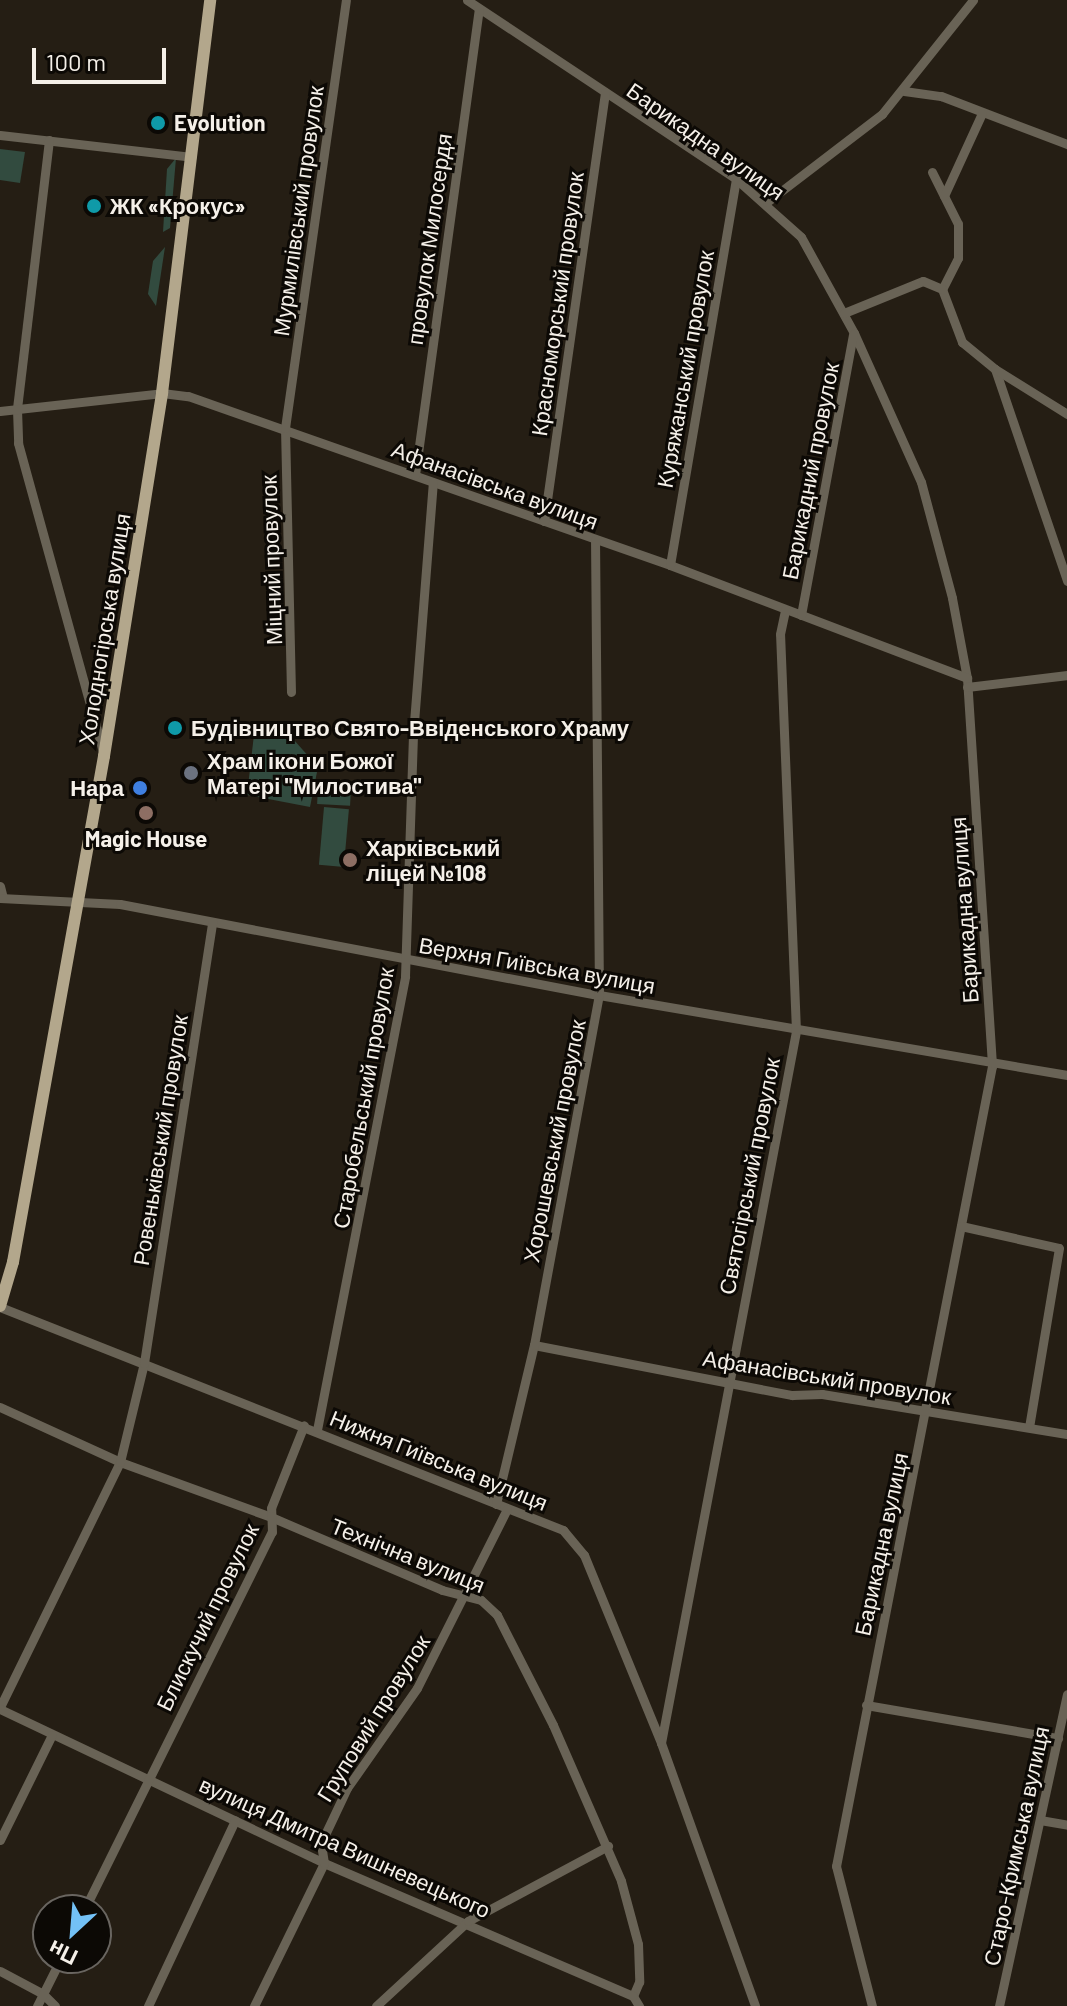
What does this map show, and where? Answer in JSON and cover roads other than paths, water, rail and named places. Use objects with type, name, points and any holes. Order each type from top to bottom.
[{"type":"main road","name":"Холодногірська вулиця","points":[[0,1307],[13,1262],[104,756],[162,393],[210,0]]},
{"type":"street","name":"Мурмилівський провулок","points":[[285,428],[346,0]]},
{"type":"street","name":"Барикадна вулиця","points":[[467,0],[736,179],[767,202],[801,237],[854,333],[921,482],[967,682],[992,1066],[836,1866],[872,2006]]},
{"type":"street","points":[[767,202],[904,91],[973,0]]},
{"type":"street","name":"провулок Милосердя","points":[[415,475],[479,8]]},
{"type":"street","points":[[904,91],[941,96],[1067,144]]},
{"type":"street","name":"Красноморський провулок","points":[[544,521],[605,92]]},
{"type":"street","points":[[944,196],[982,113]]},
{"type":"street","points":[[0,135],[192,157]]},
{"type":"street","points":[[49,140],[17,409],[18,443],[104,756]]},
{"type":"street","points":[[932,172],[958,224],[958,247],[942,289],[962,342],[995,369],[1067,414]]},
{"type":"street","name":"Куряжанський провулок","points":[[670,565],[736,179]]},
{"type":"street","points":[[844,313],[923,281],[942,289]]},
{"type":"street","name":"Барикадний провулок","points":[[801,615],[854,333]]},
{"type":"street","points":[[995,369],[1067,581]]},
{"type":"street","name":"Афанасівська вулиця","points":[[0,411],[162,393],[285,428],[670,565],[967,682],[1067,675]]},
{"type":"street","name":"Міцний провулок","points":[[285,428],[291,692]]},
{"type":"street","name":"Старобельський провулок","points":[[317,1430],[395,1043],[407,959],[413,735],[433,483]]},
{"type":"street","name":"Хорошевський провулок","points":[[496,1504],[534,1345],[599,995],[595,540]]},
{"type":"street","name":"Святогірський провулок","points":[[661,1743],[796,1031],[780,634],[785,610]]},
{"type":"street","points":[[0,886],[2,898]]},
{"type":"street","name":"Верхня Гиївська вулиця","points":[[2,898],[79,901],[212,922],[796,1031],[992,1066],[1067,1075]]},
{"type":"street","name":"Ровеньківський провулок","points":[[0,1708],[120,1462],[144,1363],[212,922]]},
{"type":"street","points":[[961,1226],[1059,1248],[1029,1427]]},
{"type":"street","name":"Нижня Гиївська вулиця","points":[[0,1307],[563,1530],[584,1555],[661,1743],[755,2006]]},
{"type":"street","name":"Афанасівський провулок","points":[[534,1345],[728,1382],[1067,1434]]},
{"type":"street","name":"Технічна вулиця","points":[[0,1407],[120,1462],[271,1517],[358,1557],[481,1600],[497,1615],[608,1846],[638,1944],[639,1982],[633,1996]]},
{"type":"street","name":"Блискучий провулок","points":[[92,1894],[272,1532],[271,1517],[304,1425]]},
{"type":"street","name":"Груповий провулок","points":[[321,1843],[347,1788],[417,1688],[467,1596],[507,1509]]},
{"type":"street","name":"Старо-Кримська вулиця","points":[[999,2006],[1067,1695]]},
{"type":"street","points":[[866,1705],[1058,1738]]},
{"type":"street","name":"вулиця Дмитра Вишневецького","points":[[0,1708],[324,1863],[468,1921],[633,1996]]},
{"type":"street","points":[[0,1840],[52,1735]]},
{"type":"street","points":[[148,2006],[235,1820]]},
{"type":"street","points":[[1040,1820],[1067,1825]]},
{"type":"street","points":[[254,2006],[324,1863],[321,1843],[303,1852]]},
{"type":"street","points":[[376,2006],[468,1921],[608,1846]]},
{"type":"street","points":[[0,1971],[43,1994],[55,2006]]},
{"type":"street","points":[[37,2006],[53,1974]]},
{"type":"street","points":[[633,1996],[639,2006]]},
{"type":"street","points":[[385,1997],[393,2006]]},
{"type":"place","name":"Evolution","points":[[158,123]]},
{"type":"place","name":"ЖК «Крокус»","points":[[94,206]]},
{"type":"place","name":"Будівництво Свято-Ввіденського Храму","points":[[175,728]]},
{"type":"place","name":"Храм ікони Божої Матері \"Милостива\"","points":[[191,773]]},
{"type":"place","name":"Нара","points":[[140,788]]},
{"type":"place","name":"Magic House","points":[[146,813]]},
{"type":"place","name":"Харківський ліцей №108","points":[[350,860]]}]
